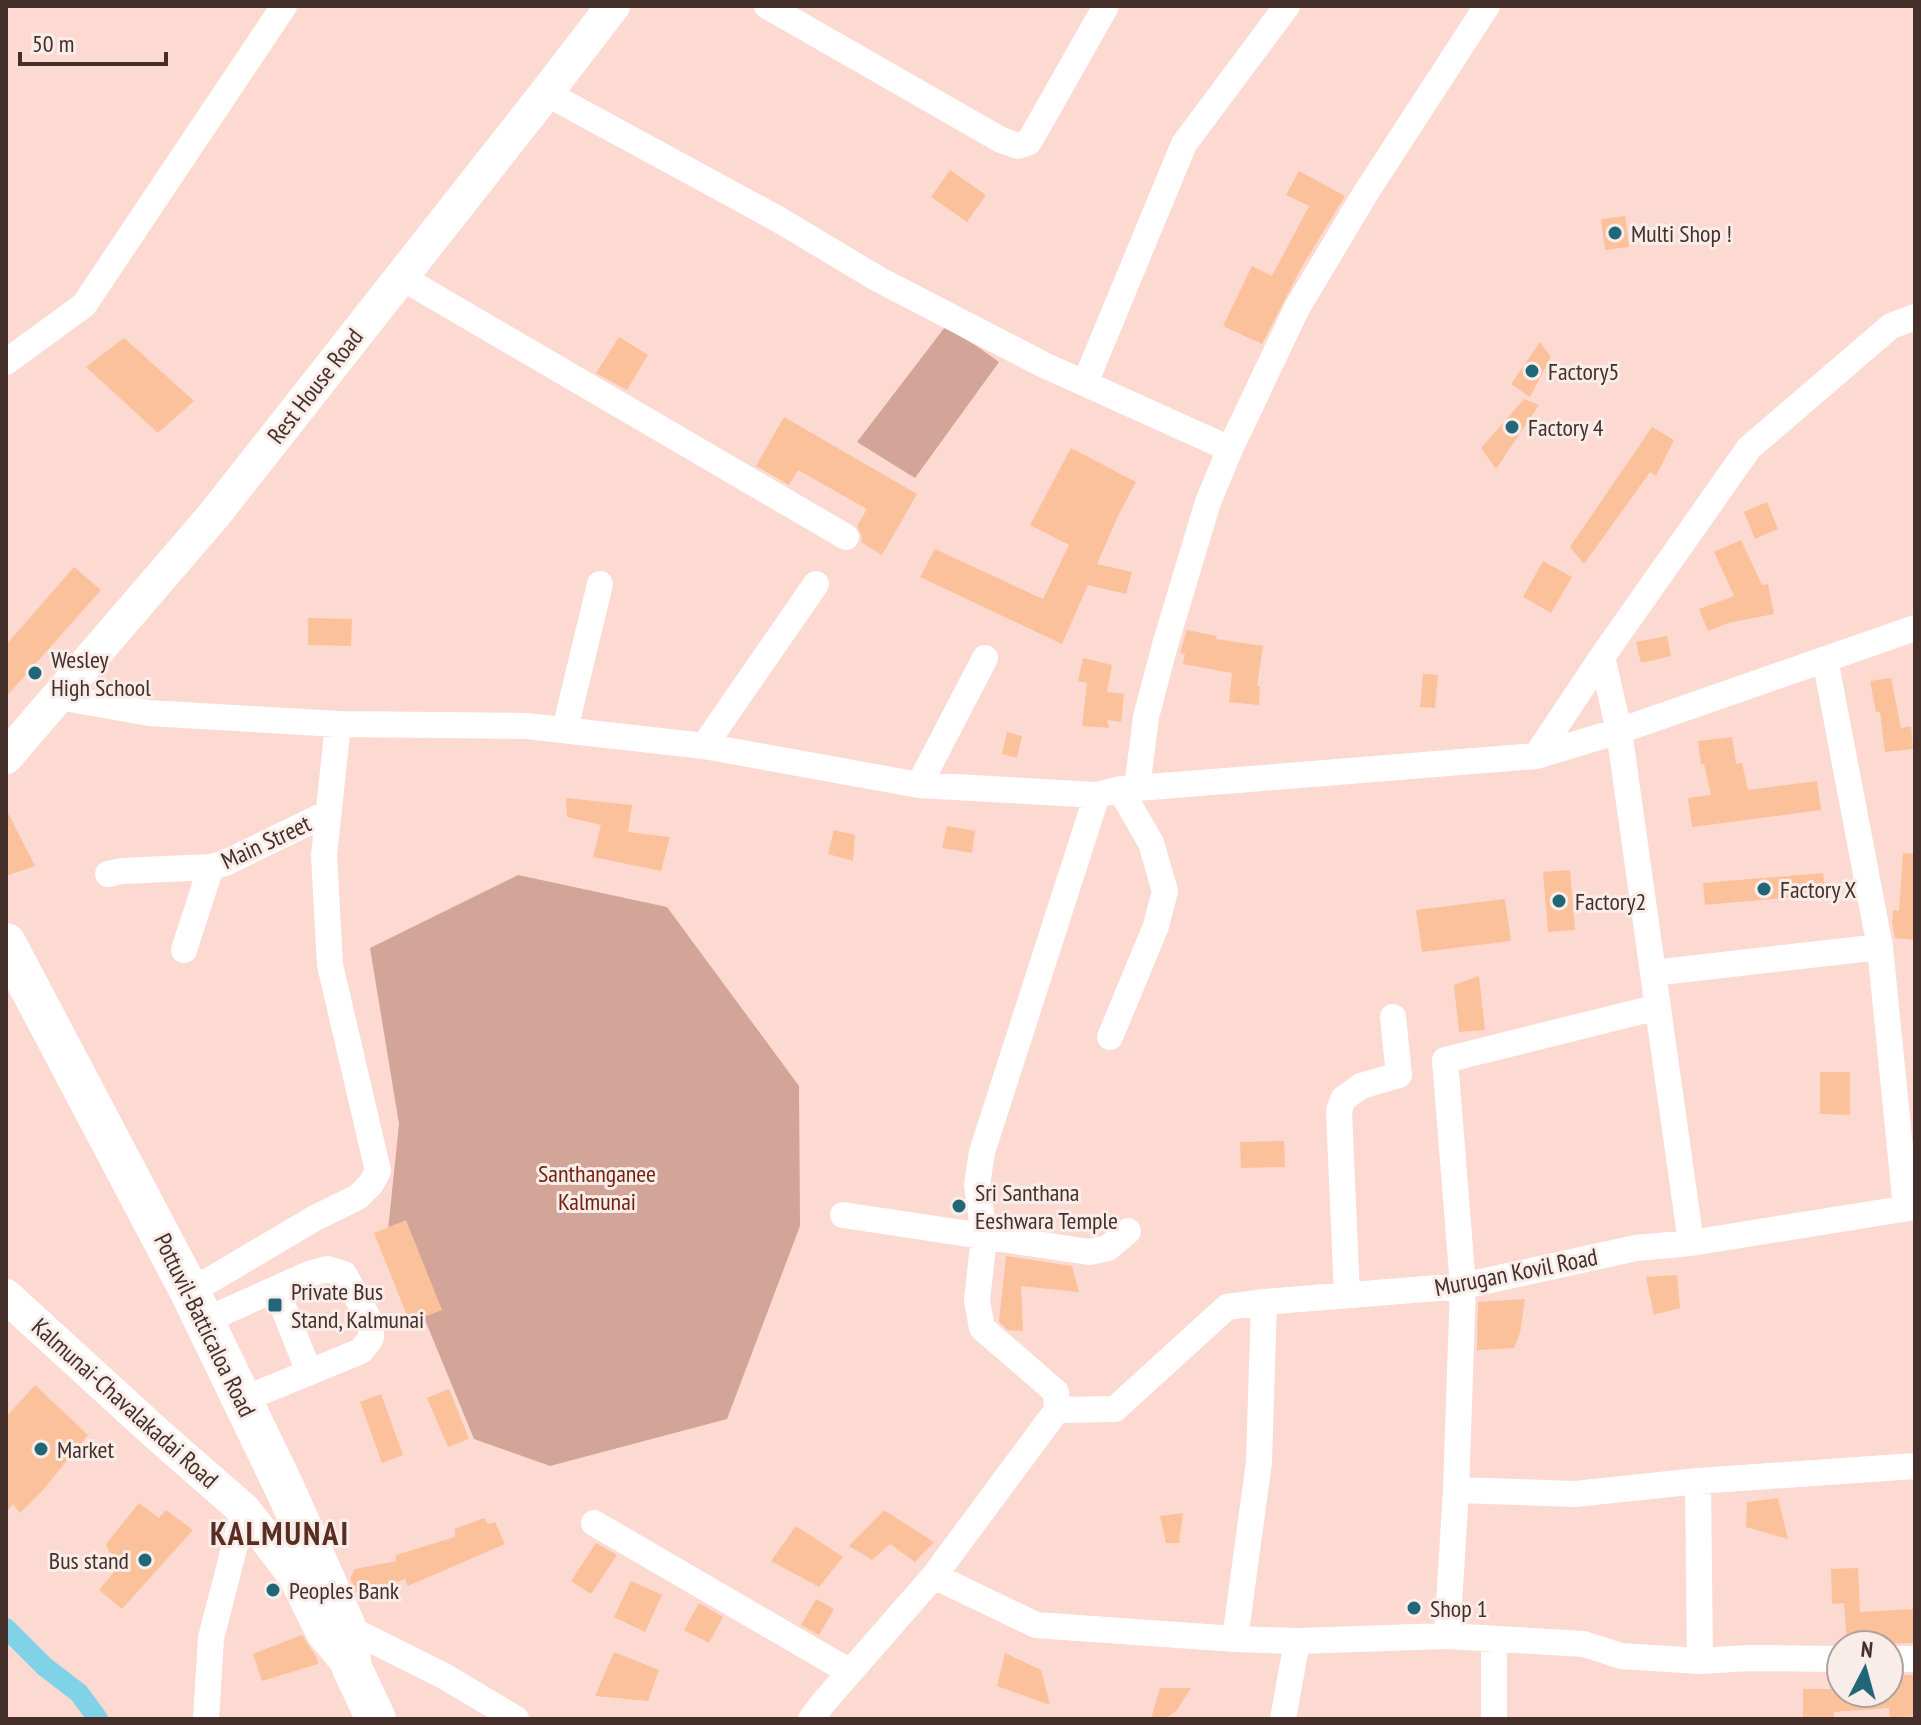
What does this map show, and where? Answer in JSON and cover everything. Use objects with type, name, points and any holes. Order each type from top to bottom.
[{"type":"highway","name":"Pottuvil-Batticaloa Road","points":[[6,943],[197,1306],[286,1491],[346,1627],[352,1668],[376,1719]]},
{"type":"main road","name":"Rest House Road","points":[[6,757],[214,515],[613,6]]},
{"type":"main road","name":"Kalmunai-Chavalakadai Road","points":[[6,1296],[244,1510],[295,1576],[323,1633],[352,1668]]},
{"type":"main road","points":[[244,1510],[286,1491]]},
{"type":"street","points":[[6,362],[84,305],[284,6]]},
{"type":"street","points":[[767,6],[1001,140],[1018,146],[1029,142],[1106,6]]},
{"type":"street","points":[[1085,383],[1184,144],[1287,6]]},
{"type":"street","points":[[811,1719],[934,1576],[1057,1410],[1056,1392],[982,1328],[977,1301],[984,1236],[977,1185],[982,1152],[1146,717],[1208,502],[1230,449],[1297,308],[1365,194],[1487,6]]},
{"type":"street","points":[[546,93],[776,218],[878,279],[1044,365],[1230,449]]},
{"type":"street","points":[[401,277],[846,537]]},
{"type":"street","points":[[1536,756],[1749,448],[1891,326],[1915,317]]},
{"type":"street","points":[[565,729],[600,584]]},
{"type":"street","points":[[704,746],[816,584]]},
{"type":"street","points":[[59,697],[149,713],[338,724],[565,729],[704,746],[919,785],[1118,791],[1536,756],[1619,731],[1915,628]]},
{"type":"street","points":[[1602,657],[1619,731],[1691,1243]]},
{"type":"street","points":[[919,785],[985,658]]},
{"type":"street","points":[[1825,659],[1880,947],[1911,1207]]},
{"type":"street","points":[[197,1306],[315,1218],[358,1197],[378,1171],[330,965],[324,856],[338,724]]},
{"type":"street","points":[[1110,1037],[1156,926],[1165,891],[1151,843],[1118,791]]},
{"type":"street","name":"Main Street","points":[[108,874],[211,867],[328,813]]},
{"type":"street","points":[[184,950],[211,867]]},
{"type":"street","points":[[1653,973],[1880,947]]},
{"type":"street","points":[[1447,1636],[1463,1286],[1445,1060],[1658,1007]]},
{"type":"street","points":[[1347,1295],[1339,1111],[1343,1099],[1361,1086],[1399,1075],[1393,1017]]},
{"type":"street","name":"Murugan Kovil Road","points":[[1057,1410],[1115,1409],[1227,1307],[1463,1286],[1636,1248],[1691,1243],[1911,1207]]},
{"type":"street","points":[[843,1215],[1089,1252],[1108,1248],[1128,1231]]},
{"type":"street","points":[[197,1306],[276,1289],[327,1269],[344,1274],[371,1323],[371,1338],[361,1351],[242,1400]]},
{"type":"street","points":[[276,1289],[309,1372]]},
{"type":"street","points":[[1235,1639],[1259,1462],[1264,1302]]},
{"type":"street","points":[[1456,1490],[1575,1494],[1698,1481],[1915,1466]]},
{"type":"street","points":[[1698,1481],[1700,1661]]},
{"type":"street","points":[[206,1719],[211,1638],[244,1510]]},
{"type":"street","points":[[594,1523],[850,1672]]},
{"type":"street","points":[[934,1576],[1036,1625],[1297,1641],[1447,1636],[1584,1644],[1621,1656],[1700,1661],[1825,1659]]},
{"type":"street","points":[[346,1627],[444,1676],[516,1719]]},
{"type":"street","points":[[1494,1639],[1494,1719]]},
{"type":"street","points":[[1283,1719],[1297,1641]]},
{"type":"green space","points":[[945,327],[999,362],[915,478],[857,442]]},
{"type":"green space","name":"Santhanganee Kalmunai","points":[[518,875],[667,907],[799,1086],[800,1226],[727,1419],[550,1466],[474,1439],[388,1230],[399,1124],[370,948]]},
{"type":"building","points":[[950,170],[986,195],[967,222],[931,197]]},
{"type":"building","points":[[1299,171],[1345,196],[1300,270],[1262,344],[1223,326],[1252,266],[1272,276],[1309,206],[1286,195]]},
{"type":"building","name":"Multi Shop !","points":[[1625,216],[1629,247],[1605,250],[1601,219]]},
{"type":"building","points":[[619,337],[648,355],[627,390],[596,373]]},
{"type":"building","points":[[124,338],[194,401],[158,433],[86,367]]},
{"type":"building","name":"Factory5","points":[[1540,342],[1551,357],[1530,397],[1511,384]]},
{"type":"building","name":"Factory 4","points":[[1524,399],[1539,405],[1496,469],[1481,448]]},
{"type":"building","points":[[784,417],[917,494],[882,555],[861,542],[862,536],[857,526],[867,509],[798,470],[789,485],[756,466]]},
{"type":"building","points":[[1652,427],[1674,440],[1656,476],[1650,472],[1584,564],[1570,547]]},
{"type":"building","points":[[1071,448],[1136,482],[1097,564],[1132,572],[1126,594],[1088,585],[1062,644],[920,577],[935,549],[1043,599],[1069,545],[1030,525]]},
{"type":"building","points":[[1767,502],[1778,529],[1755,539],[1744,512]]},
{"type":"building","points":[[1741,540],[1762,585],[1768,584],[1774,614],[1728,623],[1708,631],[1699,609],[1734,596],[1714,552]]},
{"type":"building","points":[[1543,561],[1572,577],[1551,613],[1523,597]]},
{"type":"building","points":[[74,567],[101,590],[6,697],[6,645]]},
{"type":"building","points":[[308,618],[352,619],[351,646],[308,645]]},
{"type":"building","points":[[1187,630],[1217,636],[1216,639],[1263,646],[1257,686],[1260,686],[1259,705],[1229,702],[1232,673],[1183,664],[1185,654],[1180,653]]},
{"type":"building","points":[[1667,636],[1671,656],[1641,663],[1636,642]]},
{"type":"building","points":[[1083,658],[1112,665],[1107,692],[1124,694],[1121,722],[1107,720],[1109,728],[1082,726],[1087,683],[1078,681]]},
{"type":"building","points":[[1423,674],[1438,675],[1435,708],[1420,707]]},
{"type":"building","points":[[1891,678],[1901,728],[1911,726],[1913,749],[1885,752],[1880,712],[1876,712],[1870,681]]},
{"type":"building","points":[[1007,732],[1022,736],[1017,758],[1002,754]]},
{"type":"building","points":[[1732,737],[1736,764],[1742,763],[1748,790],[1817,781],[1821,810],[1692,827],[1688,798],[1711,795],[1704,764],[1701,765],[1698,741]]},
{"type":"building","points":[[566,798],[632,805],[628,832],[670,837],[661,871],[593,857],[601,825],[567,817]]},
{"type":"building","points":[[6,809],[35,866],[6,876]]},
{"type":"building","points":[[947,826],[975,831],[972,853],[942,848]]},
{"type":"building","points":[[834,830],[855,835],[853,861],[828,854]]},
{"type":"building","points":[[1903,853],[1915,854],[1915,940],[1895,938],[1892,922],[1893,910],[1899,911]]},
{"type":"building","name":"Factory2","points":[[1570,870],[1575,930],[1548,932],[1543,872]]},
{"type":"building","name":"Factory X","points":[[1823,873],[1826,894],[1705,905],[1703,883]]},
{"type":"building","points":[[1505,899],[1511,941],[1422,952],[1416,910]]},
{"type":"building","points":[[1479,976],[1485,1030],[1459,1032],[1454,985]]},
{"type":"building","points":[[1820,1072],[1850,1072],[1850,1115],[1820,1114]]},
{"type":"building","points":[[1284,1141],[1285,1167],[1241,1168],[1240,1142]]},
{"type":"building","points":[[406,1220],[442,1310],[410,1323],[374,1233]]},
{"type":"building","points":[[1006,1256],[1072,1266],[1079,1292],[1021,1286],[1023,1331],[1008,1330],[999,1322]]},
{"type":"building","points":[[1677,1275],[1680,1308],[1654,1315],[1646,1277]]},
{"type":"building","points":[[1525,1299],[1520,1333],[1514,1348],[1477,1350],[1478,1302]]},
{"type":"building","name":"Market","points":[[35,1385],[88,1435],[20,1513],[13,1504],[6,1512],[6,1417]]},
{"type":"building","points":[[449,1389],[469,1439],[448,1447],[427,1398]]},
{"type":"building","points":[[381,1394],[403,1455],[382,1463],[360,1402]]},
{"type":"building","points":[[1778,1498],[1788,1539],[1746,1527],[1747,1502]]},
{"type":"building","name":"Bus stand","points":[[139,1503],[159,1518],[166,1510],[193,1530],[122,1609],[99,1590],[124,1560],[109,1552],[106,1544]]},
{"type":"building","points":[[884,1510],[934,1542],[915,1562],[890,1544],[872,1560],[849,1546]]},
{"type":"building","points":[[1183,1513],[1179,1543],[1166,1543],[1160,1516]]},
{"type":"building","points":[[484,1518],[488,1524],[495,1522],[505,1544],[408,1586],[405,1579],[358,1596],[350,1578],[355,1569],[396,1561],[396,1555],[455,1537],[455,1529]]},
{"type":"building","points":[[796,1526],[843,1557],[819,1587],[771,1561]]},
{"type":"building","points":[[596,1543],[617,1555],[591,1594],[571,1581]]},
{"type":"building","points":[[1858,1568],[1860,1612],[1915,1609],[1915,1643],[1905,1643],[1905,1629],[1846,1629],[1844,1603],[1832,1604],[1831,1569]]},
{"type":"building","points":[[631,1581],[662,1595],[645,1632],[614,1617]]},
{"type":"building","points":[[816,1599],[834,1609],[819,1635],[801,1625]]},
{"type":"building","points":[[699,1603],[723,1617],[709,1643],[684,1630]]},
{"type":"building","points":[[302,1635],[318,1664],[262,1681],[253,1654]]},
{"type":"building","points":[[614,1652],[659,1670],[648,1701],[595,1696]]},
{"type":"building","points":[[1005,1653],[1041,1670],[1050,1705],[997,1686]]},
{"type":"building","points":[[1905,1675],[1915,1675],[1915,1716],[1890,1718],[1889,1709],[1905,1709]]},
{"type":"building","points":[[1160,1688],[1191,1688],[1177,1710],[1165,1719],[1151,1719]]},
{"type":"building","points":[[1803,1689],[1825,1689],[1825,1709],[1875,1709],[1834,1712],[1834,1719],[1803,1719]]},
{"type":"waterway","points":[[6,1628],[45,1667],[79,1693],[98,1719]]},
{"type":"place","name":"Multi Shop !","points":[[1615,233]]},
{"type":"place","name":"Factory5","points":[[1532,371]]},
{"type":"place","name":"Factory 4","points":[[1512,427]]},
{"type":"place","name":"Wesley High School","points":[[35,673]]},
{"type":"place","name":"Factory X","points":[[1764,889]]},
{"type":"place","name":"Factory2","points":[[1559,901]]},
{"type":"place","name":"Sri Santhana Eeshwara Temple","points":[[959,1206]]},
{"type":"place","name":"Private Bus Stand, Kalmunai","points":[[275,1305]]},
{"type":"place","name":"Market","points":[[41,1449]]},
{"type":"place","name":"Bus stand","points":[[145,1560]]},
{"type":"place","name":"Peoples Bank","points":[[273,1590]]},
{"type":"place","name":"Shop 1","points":[[1414,1608]]},
{"type":"district","name":"KALMUNAI","points":[[280,1533]]}]
